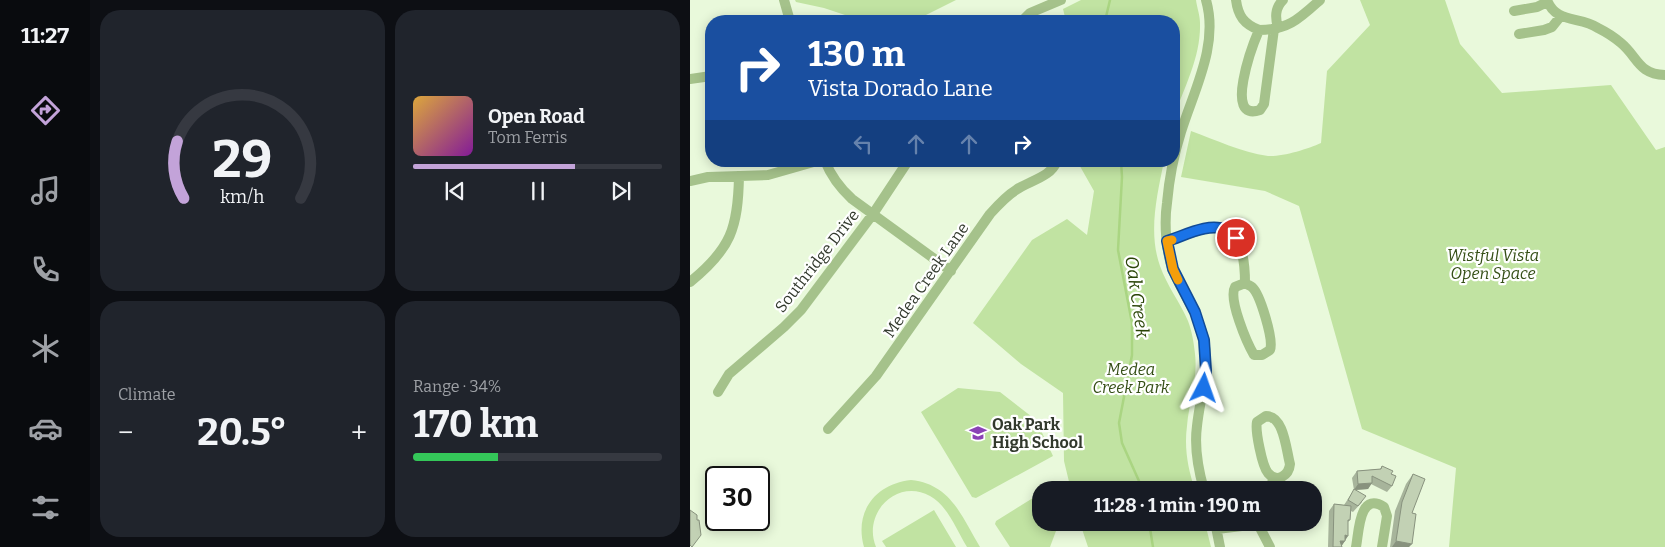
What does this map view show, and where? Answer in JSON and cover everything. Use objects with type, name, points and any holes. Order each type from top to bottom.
[{"type":"street","points":[[784,0],[788,15]]},
{"type":"street","points":[[1028,15],[1061,0]]},
{"type":"street","points":[[1180,136],[1207,50],[1210,33],[1209,9],[1206,0]]},
{"type":"street","points":[[1236,0],[1241,19],[1248,26],[1259,30],[1291,24],[1320,0]]},
{"type":"street","points":[[1259,30],[1248,59],[1241,100],[1244,107],[1248,111],[1253,112],[1260,110],[1264,104],[1276,28],[1276,14],[1283,0]]},
{"type":"street","points":[[1514,11],[1537,7],[1547,1],[1560,17],[1585,22],[1621,43],[1647,72],[1665,75]]},
{"type":"street","points":[[1519,34],[1552,27],[1560,17]]},
{"type":"street","points":[[690,79],[705,77]]},
{"type":"street","points":[[690,181],[708,177],[768,175],[796,167]]},
{"type":"street","points":[[828,167],[840,188],[852,199],[951,271]]},
{"type":"street","name":"Southridge Drive","points":[[718,392],[729,374],[801,310],[873,214],[904,167]]},
{"type":"street","name":"Medea Creek Lane","points":[[828,429],[876,376],[990,214],[1015,190],[1048,174],[1054,167]]},
{"type":"street","points":[[1173,167],[1166,204],[1167,241],[1173,269],[1195,312],[1204,340],[1206,371],[1197,426],[1196,450],[1201,481]]},
{"type":"street","points":[[690,282],[715,260],[732,233],[738,213],[739,176]]},
{"type":"street","points":[[1167,241],[1208,228],[1216,227],[1226,230],[1236,238],[1241,247],[1245,266],[1245,283]]},
{"type":"street","points":[[1245,283],[1252,286],[1258,296],[1272,340],[1270,350],[1262,356],[1254,355],[1248,345],[1232,297],[1235,287],[1245,283]]},
{"type":"street","points":[[1266,416],[1275,418],[1280,423],[1290,464],[1286,475],[1274,478],[1266,471],[1256,431],[1257,422],[1266,416]]},
{"type":"street","points":[[1356,547],[1363,510],[1368,505],[1374,503],[1384,508],[1387,516],[1382,547]]},
{"type":"street","points":[[1217,531],[1220,547]]},
{"type":"street","points":[[1262,531],[1270,547]]},
{"type":"green space","points":[[795,0],[956,0],[926,15],[845,15],[796,2]]},
{"type":"green space","points":[[1081,0],[1196,0],[1200,17],[1200,35],[1192,71],[1180,101],[1180,15],[1064,15],[1063,9]]},
{"type":"green space","name":"Wistful Vista Open Space","points":[[1360,0],[1445,0],[1460,44],[1502,93],[1611,85],[1656,150],[1665,147],[1665,547],[1449,547],[1456,468],[1362,429],[1299,206],[1265,191],[1181,177],[1191,131],[1238,149],[1268,156],[1295,152],[1321,143],[1327,71],[1370,25]]},
{"type":"green space","name":"Medea Creek Park","points":[[1080,167],[1163,167],[1155,214],[1156,253],[1166,280],[1191,329],[1196,364],[1186,434],[1186,450],[1193,481],[1069,481],[1064,461],[1063,393],[1021,364],[973,323],[1032,240],[1067,219],[1087,235],[1094,191]]},
{"type":"green space","points":[[958,388],[1000,392],[1036,420],[1053,456],[976,498],[972,497],[921,412]]},
{"type":"green space","points":[[911,480],[925,483],[946,495],[961,514],[980,547],[967,547],[952,519],[936,500],[918,492],[906,492],[895,495],[885,502],[878,511],[874,522],[873,534],[876,547],[864,547],[862,522],[870,502],[887,487]]},
{"type":"green space","points":[[1032,499],[1032,531],[1056,531],[1050,547],[1010,547],[995,524],[996,521]]},
{"type":"green space","points":[[934,510],[956,547],[886,547],[882,541]]},
{"type":"green space","points":[[1083,531],[1207,531],[1211,547],[1088,547]]},
{"type":"building","points":[[1382,466],[1393,471],[1391,474],[1396,476],[1392,486],[1372,476],[1372,483],[1358,484],[1357,471],[1381,469]]},
{"type":"building","points":[[1413,474],[1425,479],[1412,513],[1416,514],[1412,544],[1396,541],[1402,502]]},
{"type":"building","points":[[1354,489],[1366,496],[1358,506],[1348,500]]},
{"type":"building","points":[[1334,504],[1351,506],[1350,520],[1348,520],[1348,536],[1345,535],[1345,541],[1340,541],[1342,547],[1333,547]]},
{"type":"building","points":[[690,510],[697,515],[701,535],[692,547],[690,545]]},
{"type":"waterway","name":"Oak Creek","points":[[1106,15],[1110,0]]},
{"type":"waterway","name":"Oak Creek","points":[[1121,167],[1118,250],[1132,323],[1132,355],[1119,423],[1122,443],[1139,481]]},
{"type":"waterway","name":"Oak Creek","points":[[1150,531],[1153,547]]},
{"type":"slow traffic","points":[[1172,240],[1167,241],[1173,269],[1178,280]]},
{"type":"place","name":"Oak Park High School","points":[[978,433]]},
{"type":"route","points":[[1204,388],[1206,371],[1204,340],[1195,312],[1173,269],[1167,241],[1216,227],[1226,230],[1236,238]]}]
